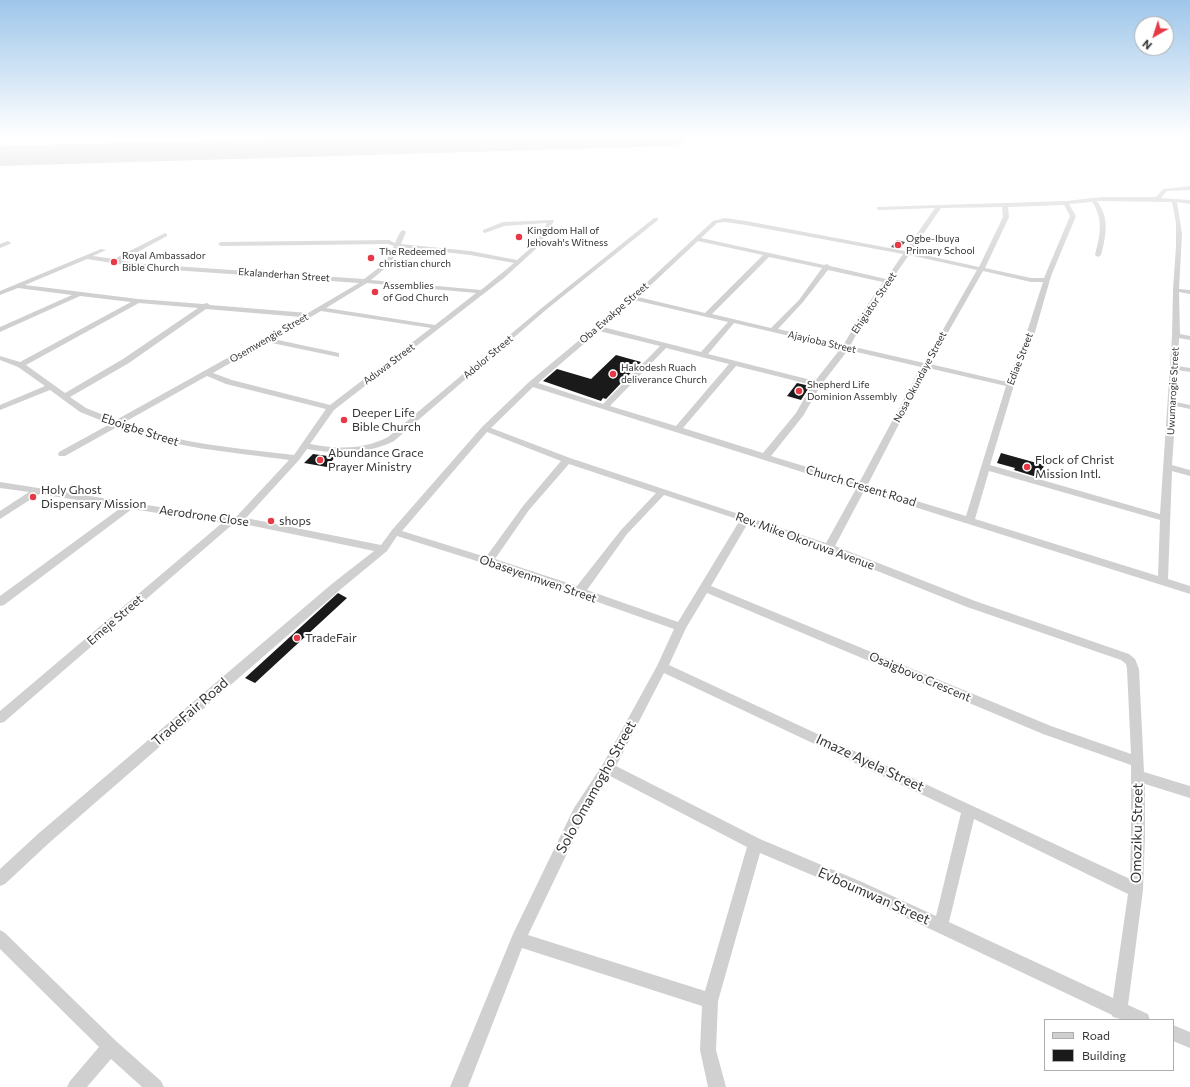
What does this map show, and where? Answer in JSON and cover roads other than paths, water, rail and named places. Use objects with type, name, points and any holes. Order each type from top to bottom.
[{"type":"street","points":[[1157,199],[1165,190],[1190,188]]},
{"type":"street","points":[[879,208],[1066,203],[1092,200],[1157,199],[1190,202]]},
{"type":"street","points":[[1092,200],[1099,208],[1105,219],[1098,255]]},
{"type":"street","name":"Uwumarogie Street","points":[[1163,582],[1164,518],[1176,335],[1176,290],[1182,245],[1179,217],[1174,201]]},
{"type":"street","name":"Ediae Street","points":[[970,519],[1010,386],[1031,332],[1047,280],[1073,216],[1066,203]]},
{"type":"street","name":"Nosa Okundaye Street","points":[[829,548],[863,487],[924,367],[981,269],[1006,216],[1005,205]]},
{"type":"street","name":"Ehigiator Street","points":[[766,456],[800,414],[817,384],[846,347],[865,313],[939,207]]},
{"type":"street","name":"Adolor Street","points":[[303,446],[328,450],[361,450],[381,445],[391,439],[546,308],[656,219]]},
{"type":"street","name":"Oba Ewakpe Street","points":[[383,549],[395,532],[485,429],[532,384],[633,298],[716,222],[725,220],[908,253],[1031,280],[1047,280]]},
{"type":"street","name":"Aduwa Street","points":[[235,521],[296,458],[330,408],[437,327],[519,262],[537,244],[551,221],[503,224],[485,232]]},
{"type":"street","name":"Osemwengie Street","points":[[62,454],[267,340],[365,281],[387,264],[395,254],[396,245],[403,232]]},
{"type":"street","points":[[116,261],[165,235]]},
{"type":"street","points":[[697,238],[767,255],[827,266],[888,281]]},
{"type":"street","points":[[221,244],[280,244],[340,241],[390,242],[396,245],[470,253],[519,262]]},
{"type":"street","points":[[0,246],[8,242]]},
{"type":"street","points":[[0,293],[103,250]]},
{"type":"street","points":[[708,314],[767,255]]},
{"type":"street","name":"Ekalanderhan Street","points":[[87,257],[144,266],[365,281],[482,292]]},
{"type":"street","points":[[773,330],[800,301],[827,266]]},
{"type":"street","points":[[18,286],[138,301],[308,315]]},
{"type":"street","points":[[1176,290],[1190,292]]},
{"type":"street","points":[[0,330],[79,294]]},
{"type":"street","name":"Ajayioba Street","points":[[633,298],[708,314],[924,367],[1010,386]]},
{"type":"street","points":[[20,365],[138,301]]},
{"type":"street","points":[[63,397],[126,361],[207,306]]},
{"type":"street","points":[[320,309],[437,327]]},
{"type":"street","points":[[704,354],[733,320]]},
{"type":"street","points":[[597,328],[817,384]]},
{"type":"street","points":[[1176,335],[1190,338]]},
{"type":"street","points":[[267,340],[336,355]]},
{"type":"street","points":[[604,407],[665,345]]},
{"type":"street","name":"Eboigbe Street","points":[[0,358],[20,365],[83,410],[115,424],[182,443],[296,458]]},
{"type":"street","points":[[678,429],[735,362]]},
{"type":"street","points":[[1174,367],[1190,370]]},
{"type":"street","points":[[206,373],[229,382],[330,408]]},
{"type":"street","name":"Church Cresent Road","points":[[532,384],[970,519],[1190,590]]},
{"type":"street","points":[[0,408],[50,387]]},
{"type":"street","points":[[1172,403],[1190,407]]},
{"type":"street","name":"Rev. Mike Okoruwa Avenue","points":[[485,429],[567,460],[829,548],[971,604],[1125,657]]},
{"type":"street","points":[[488,562],[526,508],[567,460]]},
{"type":"street","points":[[986,467],[1164,518]]},
{"type":"street","points":[[1168,467],[1190,473]]},
{"type":"street","name":"Aerodrone Close","points":[[0,485],[235,521],[383,549]]},
{"type":"street","points":[[0,516],[37,491]]},
{"type":"street","points":[[578,592],[624,532],[662,492]]},
{"type":"street","points":[[0,602],[131,505]]},
{"type":"street","name":"Solo Omamogho Street","points":[[458,1087],[518,939],[579,813],[608,768],[681,628],[746,519]]},
{"type":"street","name":"Emeje Street","points":[[0,718],[235,521]]},
{"type":"street","name":"Obaseyenmwen Street","points":[[395,532],[488,562],[525,572],[681,628]]},
{"type":"street","name":"TradeFair Road","points":[[0,879],[44,838],[307,612],[383,549]]},
{"type":"street","name":"Osaigbovo Crescent","points":[[704,588],[1047,730],[1190,792]]},
{"type":"street","name":"Omoziku Street","points":[[1119,1011],[1136,890],[1138,769],[1133,669],[1131,662],[1125,657]]},
{"type":"street","name":"Imaze Ayela Street","points":[[662,667],[969,810],[1136,890]]},
{"type":"street","name":"Evboumwan Street","points":[[608,768],[755,844],[857,887],[1119,1011],[1139,1019]]},
{"type":"street","points":[[941,926],[969,810]]},
{"type":"street","points":[[718,1087],[708,1050],[710,1001],[755,844]]},
{"type":"street","points":[[0,938],[110,1047],[155,1087]]},
{"type":"street","points":[[518,939],[710,1001]]},
{"type":"street","points":[[1174,1033],[1190,1040]]},
{"type":"street","points":[[76,1087],[110,1047]]},
{"type":"place","name":"Kingdom Hall of Jehovah's Witness","points":[[519,237]]},
{"type":"place","name":"Ogbe-Ibuya Primary School","points":[[898,245]]},
{"type":"place","name":"The Redeemed christian church","points":[[371,258]]},
{"type":"place","name":"Royal Ambassador Bible Church","points":[[114,262]]},
{"type":"place","name":"Assemblies of God Church","points":[[375,292]]},
{"type":"place","name":"Hakodesh Ruach deliverance Church","points":[[613,374]]},
{"type":"place","name":"Shepherd Life Dominion Assembly","points":[[799,391]]},
{"type":"place","name":"Deeper Life Bible Church","points":[[344,420]]},
{"type":"place","name":"Abundance Grace Prayer Ministry","points":[[320,460]]},
{"type":"place","name":"Flock of Christ Mission Intl.","points":[[1027,467]]},
{"type":"place","name":"Holy Ghost Dispensary Mission","points":[[33,497]]},
{"type":"place","name":"shops","points":[[271,521]]},
{"type":"place","name":"TradeFair","points":[[297,638]]}]
